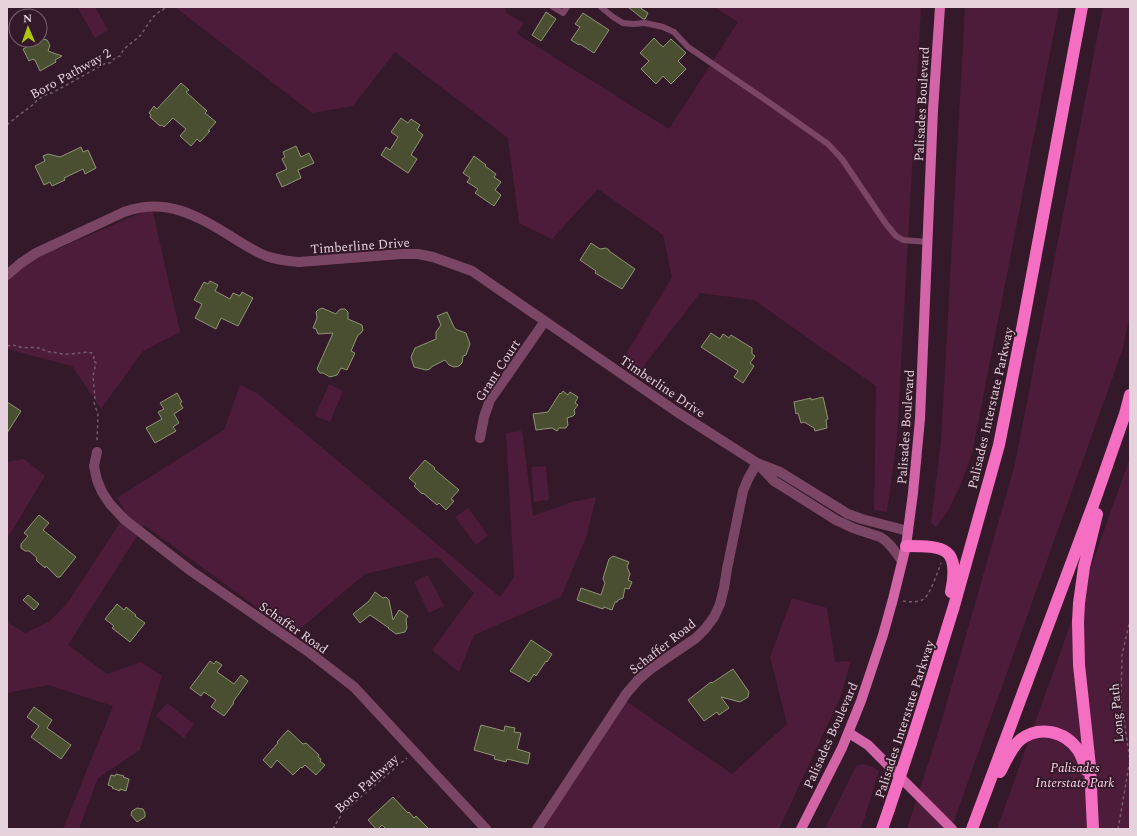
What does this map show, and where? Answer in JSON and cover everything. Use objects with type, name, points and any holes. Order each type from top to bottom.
[{"type":"highway","name":"Palisades Interstate Parkway","points":[[882,829],[934,674],[964,573],[999,445],[1082,7]]},
{"type":"highway","points":[[1093,829],[1090,766],[1079,660],[1079,603],[1084,567],[1089,546],[1130,395]]},
{"type":"highway","points":[[972,829],[1096,497],[1125,414]]},
{"type":"highway","points":[[906,546],[931,546],[939,548],[946,552],[952,561],[954,573],[934,674]]},
{"type":"highway","points":[[978,811],[1015,746],[1026,737],[1039,732],[1050,731],[1060,734],[1075,746],[1083,761],[1090,787]]},
{"type":"main road","name":"Palisades Boulevard","points":[[800,829],[849,732],[873,667],[893,599],[906,546],[917,466],[920,425],[934,103],[940,7]]},
{"type":"main road","points":[[849,732],[868,745],[952,829]]},
{"type":"street","name":"Timberline Drive","points":[[7,275],[36,253],[124,212],[134,208],[149,206],[175,208],[220,230],[255,251],[268,257],[283,261],[299,262],[401,254],[418,254],[433,257],[472,271],[677,412],[757,463],[791,478],[848,514],[908,531]]},
{"type":"street","name":"Grant Court","points":[[480,438],[484,417],[490,400],[545,321]]},
{"type":"street","name":"Schaffer Road","points":[[97,452],[94,466],[100,486],[110,504],[125,520],[191,571],[310,653],[354,687],[486,829]]},
{"type":"street","name":"Timberline Drive","points":[[757,463],[774,481],[836,520],[853,528],[880,536],[891,546],[902,561]]},
{"type":"street","name":"Schaffer Road","points":[[538,829],[626,694],[638,680],[652,668],[696,638],[706,629],[714,617],[720,604],[724,588],[743,491],[757,463]]},
{"type":"street","points":[[785,488],[791,478]]},
{"type":"lane","points":[[553,7],[563,13],[566,7]]},
{"type":"lane","points":[[601,7],[623,23],[645,23],[663,27],[674,32],[688,47],[770,102],[828,144],[842,160],[886,224],[896,236],[903,240],[928,242]]},
{"type":"path","name":"Boro Pathway 2","points":[[7,125],[37,100],[106,63],[112,62],[116,57],[120,56],[124,49],[141,35],[152,18],[165,8],[174,7]]},
{"type":"path","points":[[7,346],[16,344],[20,347],[34,347],[47,352],[62,354],[84,351],[92,353],[94,357],[93,360],[96,363],[93,376],[96,399],[94,403],[98,414],[97,452]]},
{"type":"path","points":[[893,599],[909,602],[920,601],[924,598],[930,590],[946,552]]},
{"type":"path","name":"Long Path","points":[[1118,829],[1130,760],[1121,700],[1122,655],[1130,620]]},
{"type":"path","name":"Boro Pathway","points":[[333,829],[342,814],[415,752]]},
{"type":"green space","points":[[77,7],[95,7],[108,30],[95,38]]},
{"type":"green space","points":[[175,7],[505,7],[506,13],[524,23],[517,34],[669,129],[738,22],[714,7],[921,7],[897,439],[887,512],[874,510],[876,386],[754,300],[700,293],[640,371],[623,359],[672,277],[663,235],[598,189],[552,239],[519,223],[508,138],[395,52],[353,106],[312,113]]},
{"type":"green space","points":[[965,7],[1059,7],[972,454],[960,486],[948,511],[936,527],[931,523],[941,442]]},
{"type":"green space","points":[[1103,7],[1130,7],[1130,315],[1122,351],[951,829],[907,829],[938,733],[1015,464]]},
{"type":"green space","points":[[152,208],[180,332],[143,351],[101,409],[72,366],[7,349],[7,278],[32,260]]},
{"type":"green space","points":[[329,384],[343,391],[330,422],[315,416]]},
{"type":"green space","points":[[240,385],[257,393],[500,597],[514,577],[506,433],[522,431],[533,516],[572,502],[596,497],[587,535],[561,597],[474,635],[459,672],[432,650],[474,593],[438,557],[365,574],[294,634],[144,525],[68,645],[107,674],[141,662],[162,676],[140,750],[98,778],[79,829],[63,829],[113,706],[48,685],[7,693],[7,622],[25,633],[50,621],[69,601],[126,513],[117,498],[224,430]]},
{"type":"green space","name":"Palisades Interstate Park","points":[[1130,458],[1130,829],[997,829]]},
{"type":"green space","points":[[24,459],[45,476],[7,539],[7,462]]},
{"type":"green space","points":[[546,466],[549,500],[534,502],[531,467]]},
{"type":"green space","points":[[468,508],[488,535],[476,545],[455,517]]},
{"type":"green space","points":[[428,575],[444,606],[429,613],[414,582]]},
{"type":"green space","points":[[792,598],[827,608],[835,662],[851,661],[840,698],[779,829],[548,829],[545,826],[626,701],[732,774],[787,724],[770,657]]},
{"type":"green space","points":[[167,703],[194,724],[184,738],[156,716]]},
{"type":"green space","points":[[863,764],[873,767],[879,771],[861,829],[825,829],[856,766]]},
{"type":"building","points":[[628,7],[639,7],[648,13],[645,19],[643,19]]},
{"type":"building","points":[[546,12],[556,19],[541,41],[532,35]]},
{"type":"building","points":[[583,13],[609,30],[594,53],[571,40],[580,27],[575,24]]},
{"type":"building","points":[[654,38],[663,47],[671,39],[686,53],[678,61],[686,69],[671,84],[663,76],[656,84],[641,69],[649,61],[640,53]]},
{"type":"building","points":[[48,42],[50,45],[48,51],[62,56],[55,60],[56,62],[40,71],[35,60],[33,59],[29,61],[23,49],[48,48]]},
{"type":"building","points":[[181,83],[189,90],[186,92],[207,111],[205,113],[216,122],[200,142],[197,139],[191,146],[180,136],[186,129],[173,118],[164,127],[162,125],[160,126],[150,117],[151,115],[149,113],[154,106],[157,109]]},
{"type":"building","points":[[401,118],[408,123],[411,119],[420,125],[417,130],[423,135],[411,155],[417,159],[408,173],[381,155],[386,147],[390,150],[398,137],[391,132]]},
{"type":"building","points":[[296,146],[301,157],[309,153],[314,163],[298,170],[301,178],[282,187],[276,174],[287,169],[282,159],[285,157],[283,152]]},
{"type":"building","points":[[81,147],[83,152],[88,150],[96,168],[85,174],[83,169],[64,178],[65,180],[52,186],[50,182],[44,185],[35,166],[45,161],[43,156],[48,154],[60,157]]},
{"type":"building","points":[[474,156],[496,174],[494,177],[501,182],[495,190],[501,195],[494,206],[475,193],[478,189],[467,182],[470,178],[463,173]]},
{"type":"building","points":[[591,243],[600,249],[606,248],[635,269],[622,289],[595,273],[596,271],[580,260]]},
{"type":"building","points":[[210,281],[218,285],[215,291],[230,299],[233,293],[240,296],[242,292],[253,298],[238,326],[221,318],[216,329],[195,318],[202,304],[194,300],[204,282],[208,284]]},
{"type":"building","points":[[322,308],[336,314],[339,310],[345,309],[348,312],[348,319],[362,325],[363,330],[358,335],[351,351],[355,353],[347,370],[341,368],[337,375],[330,377],[320,373],[317,369],[333,333],[318,334],[316,329],[313,328],[317,318],[316,312]]},
{"type":"building","points":[[447,312],[455,329],[466,333],[470,344],[466,355],[463,356],[462,363],[459,366],[454,367],[449,365],[445,360],[426,370],[414,367],[411,357],[415,348],[436,339],[436,332],[441,325],[437,316]]},
{"type":"building","points":[[711,333],[720,339],[723,334],[729,338],[731,335],[752,348],[752,354],[755,356],[750,363],[754,366],[743,383],[734,377],[738,371],[701,347]]},
{"type":"building","points":[[563,391],[568,395],[570,392],[578,397],[575,403],[578,405],[574,410],[575,414],[567,418],[568,425],[566,428],[559,428],[557,431],[552,428],[536,430],[533,414],[548,412],[560,393],[561,394]]},
{"type":"building","points":[[177,393],[182,402],[180,403],[183,408],[174,414],[179,423],[173,427],[176,431],[155,443],[146,428],[162,419],[158,412],[164,409],[160,403]]},
{"type":"building","points":[[823,397],[828,419],[826,420],[827,428],[815,431],[814,428],[804,422],[801,423],[798,413],[796,414],[794,402]]},
{"type":"building","points":[[7,402],[21,411],[7,433]]},
{"type":"building","points":[[425,460],[459,490],[451,499],[454,501],[446,510],[439,503],[437,505],[423,493],[422,494],[414,486],[416,484],[409,478]]},
{"type":"building","points":[[39,515],[49,523],[43,530],[76,557],[60,577],[57,577],[46,566],[45,568],[29,551],[25,551],[21,548],[21,544],[28,536],[24,533]]},
{"type":"building","points":[[613,556],[629,562],[627,567],[630,574],[628,580],[632,582],[629,589],[625,588],[623,598],[615,602],[612,610],[604,607],[603,609],[577,600],[581,588],[601,595],[605,583],[603,579],[604,575],[609,559]]},
{"type":"building","points":[[375,592],[383,598],[386,597],[389,600],[393,620],[399,610],[408,616],[406,619],[407,628],[405,632],[396,634],[370,615],[360,623],[353,614],[369,601]]},
{"type":"building","points":[[28,595],[39,604],[34,610],[23,600]]},
{"type":"building","points":[[117,604],[124,610],[126,607],[145,623],[130,642],[112,628],[114,626],[105,619]]},
{"type":"building","points":[[531,640],[552,654],[536,676],[534,674],[529,682],[510,671]]},
{"type":"building","points":[[210,661],[214,664],[216,661],[222,665],[217,672],[234,684],[241,675],[248,681],[224,716],[211,707],[216,700],[204,692],[201,696],[190,688]]},
{"type":"building","points":[[733,669],[749,692],[748,697],[740,702],[721,697],[729,708],[719,715],[717,712],[704,721],[688,700],[711,682],[712,683]]},
{"type":"building","points":[[34,707],[52,720],[47,728],[71,745],[61,759],[31,737],[39,726],[27,717]]},
{"type":"building","points":[[481,725],[504,731],[505,726],[515,728],[514,732],[521,733],[517,749],[530,753],[528,764],[507,759],[506,762],[494,759],[495,756],[474,750]]},
{"type":"building","points":[[288,730],[303,744],[306,743],[319,755],[318,757],[321,759],[320,761],[325,765],[316,775],[305,765],[293,775],[277,760],[271,768],[263,760]]},
{"type":"building","points":[[116,774],[129,779],[126,791],[120,789],[120,791],[108,785],[111,775],[115,776]]},
{"type":"building","points":[[393,797],[408,813],[409,812],[414,818],[416,816],[429,829],[386,829],[382,825],[376,829],[368,820]]},
{"type":"building","points":[[137,808],[143,809],[145,817],[137,822],[131,815],[132,811]]}]
